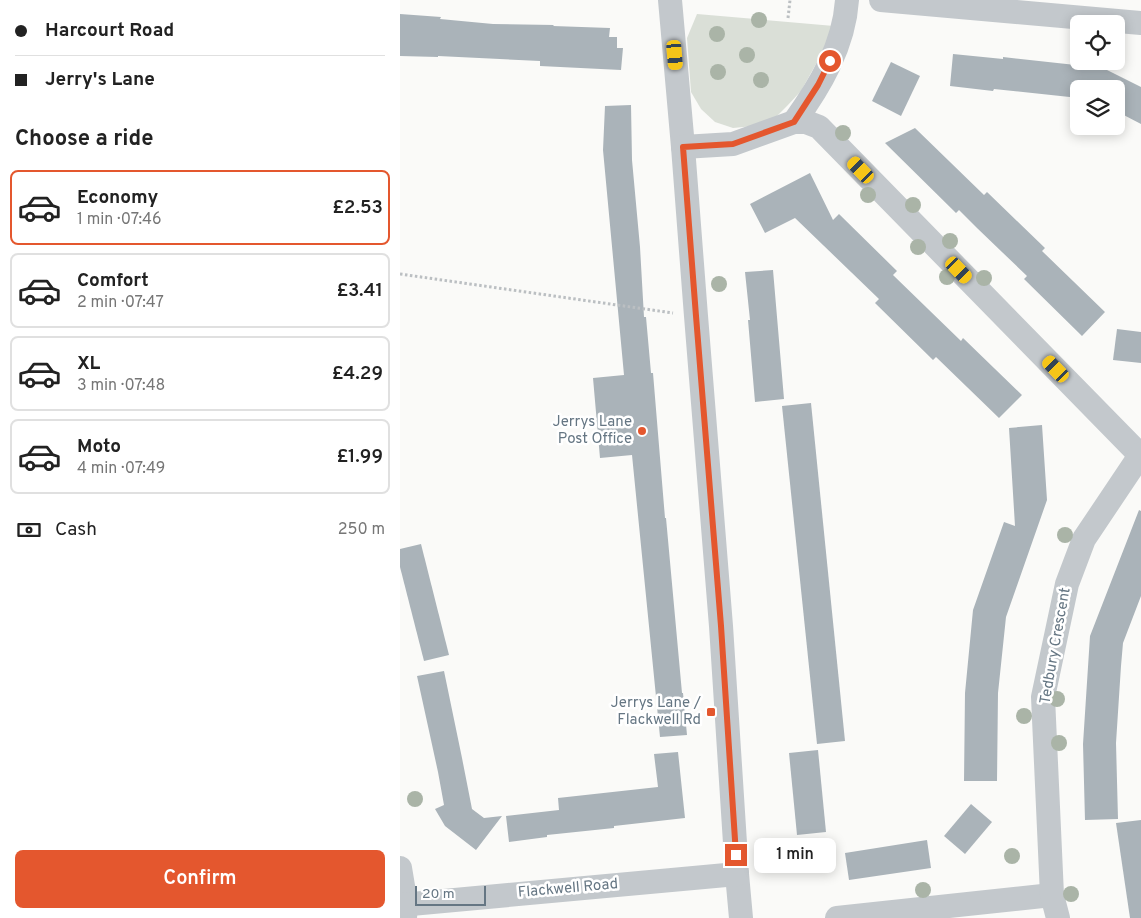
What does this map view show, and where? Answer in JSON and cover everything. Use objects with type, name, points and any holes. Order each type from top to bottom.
[{"type":"street","points":[[670,0],[721,626],[741,918]]},
{"type":"street","points":[[794,122],[818,85],[836,50],[846,12],[847,0]]},
{"type":"street","points":[[881,0],[1141,23]]},
{"type":"street","points":[[683,147],[733,144],[794,122],[806,122],[819,127],[1141,454]]},
{"type":"street","name":"Tedbury Crescent","points":[[1058,918],[1052,895],[1043,697],[1066,584],[1084,539],[1141,454]]},
{"type":"street","points":[[400,868],[404,909]]},
{"type":"street","name":"Flackwell Road","points":[[404,909],[737,874]]},
{"type":"street","points":[[837,918],[1052,895]]},
{"type":"path","points":[[788,18],[790,0]]},
{"type":"path","points":[[400,274],[696,316]]},
{"type":"shaded area","points":[[697,14],[834,26],[833,33],[801,91],[787,106],[775,118],[754,126],[733,128],[715,122],[701,109],[691,92],[687,38]]},
{"type":"building","points":[[400,14],[493,24],[610,28],[609,37],[617,37],[617,48],[623,48],[621,70],[540,66],[540,61],[400,56]]},
{"type":"building","points":[[953,54],[1070,64],[1070,70],[1107,70],[1141,87],[1141,124],[1125,116],[1125,80],[1070,80],[1070,97],[950,86]]},
{"type":"building","points":[[891,62],[920,76],[901,116],[872,101]]},
{"type":"building","points":[[631,105],[632,160],[644,317],[646,317],[651,373],[653,373],[665,518],[687,735],[660,737],[632,455],[600,458],[593,378],[624,375],[603,150],[605,106]]},
{"type":"building","points":[[915,128],[984,195],[987,192],[1045,248],[1042,251],[1105,312],[1082,336],[1024,279],[1027,276],[959,210],[956,213],[885,143]]},
{"type":"building","points":[[810,173],[833,220],[839,214],[897,271],[893,275],[961,341],[963,338],[1022,395],[999,418],[936,357],[933,360],[875,303],[879,299],[795,218],[765,233],[750,204]]},
{"type":"building","points":[[773,270],[784,399],[755,402],[745,272]]},
{"type":"building","points":[[1117,329],[1141,332],[1141,363],[1113,360]]},
{"type":"building","points":[[811,403],[845,741],[817,744],[782,406]]},
{"type":"building","points":[[1042,425],[1047,500],[1006,617],[998,693],[997,781],[964,781],[965,693],[973,610],[1004,522],[1015,526],[1009,428]]},
{"type":"building","points":[[1139,510],[1141,511],[1141,596],[1123,643],[1116,743],[1118,819],[1085,820],[1083,744],[1090,636]]},
{"type":"building","points":[[421,544],[449,655],[424,661],[400,567],[400,549]]},
{"type":"building","points":[[444,671],[472,809],[484,818],[502,816],[476,850],[445,826],[435,809],[444,805],[417,676]]},
{"type":"building","points":[[818,750],[826,832],[797,835],[789,753]]},
{"type":"building","points":[[678,752],[685,818],[547,835],[547,837],[509,842],[506,816],[559,810],[558,798],[658,787],[654,754]]},
{"type":"building","points":[[971,804],[992,822],[965,854],[944,836]]},
{"type":"building","points":[[1141,820],[1141,918],[1130,918],[1116,823]]},
{"type":"building","points":[[927,840],[931,868],[849,880],[845,853]]},
{"type":"place","name":"Jerrys Lane Post Office","points":[[642,431]]},
{"type":"place","name":"Jerrys Lane / Flackwell Rd","points":[[711,712]]},
{"type":"route","points":[[736,855],[721,626],[683,147],[733,144],[794,122],[818,85],[830,61]]}]
